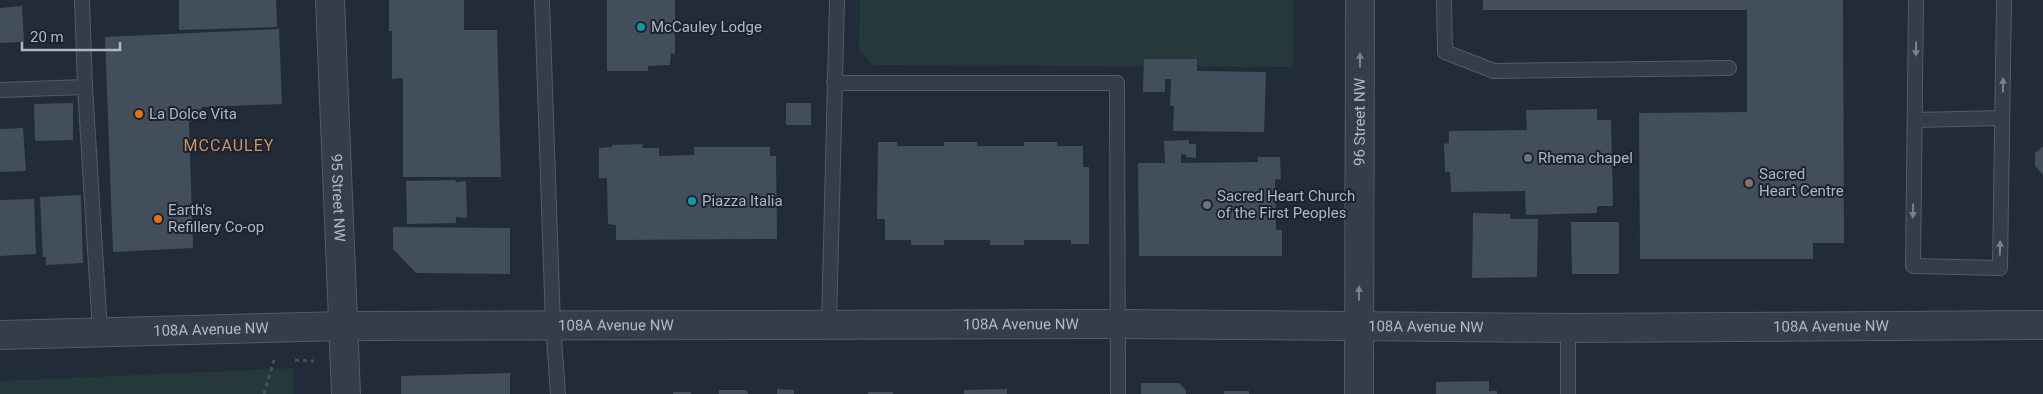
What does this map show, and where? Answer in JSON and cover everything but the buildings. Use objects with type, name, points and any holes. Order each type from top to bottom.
[{"type":"street","name":"95 Street NW","points":[[330,0],[346,394]]},
{"type":"street","name":"96 Street NW","points":[[1359,394],[1360,0]]},
{"type":"street","name":"108A Avenue NW","points":[[0,335],[344,326],[1118,324],[1568,328],[2043,325]]},
{"type":"lane","points":[[82,0],[85,87],[100,331]]},
{"type":"lane","points":[[542,0],[553,325],[558,394]]},
{"type":"lane","points":[[829,324],[837,0]]},
{"type":"lane","points":[[1444,0],[1445,52],[1494,71],[1729,68]]},
{"type":"lane","points":[[1916,0],[1913,266],[2000,268],[2004,0]]},
{"type":"lane","points":[[834,83],[1118,83],[1118,394]]},
{"type":"lane","points":[[0,90],[85,87]]},
{"type":"lane","points":[[1915,120],[2002,118]]},
{"type":"lane","points":[[1568,328],[1568,394]]},
{"type":"path","points":[[264,394],[273,360],[282,360]]},
{"type":"path","points":[[291,360],[344,361]]},
{"type":"shaded area","points":[[860,0],[1294,0],[1293,67],[873,65],[859,50]]},
{"type":"shaded area","points":[[293,368],[294,394],[0,394],[0,381]]},
{"type":"place","name":"McCauley Lodge","points":[[641,27]]},
{"type":"place","name":"La Dolce Vita","points":[[139,114]]},
{"type":"place","name":"Rhema chapel","points":[[1528,158]]},
{"type":"place","name":"Sacred Heart Centre","points":[[1749,183]]},
{"type":"place","name":"Piazza Italia","points":[[692,201]]},
{"type":"place","name":"Sacred Heart Church of the First Peoples","points":[[1207,205]]},
{"type":"place","name":"Earth's Refillery Co-op","points":[[158,219]]},
{"type":"district","name":"MCCAULEY","points":[[229,145]]}]
